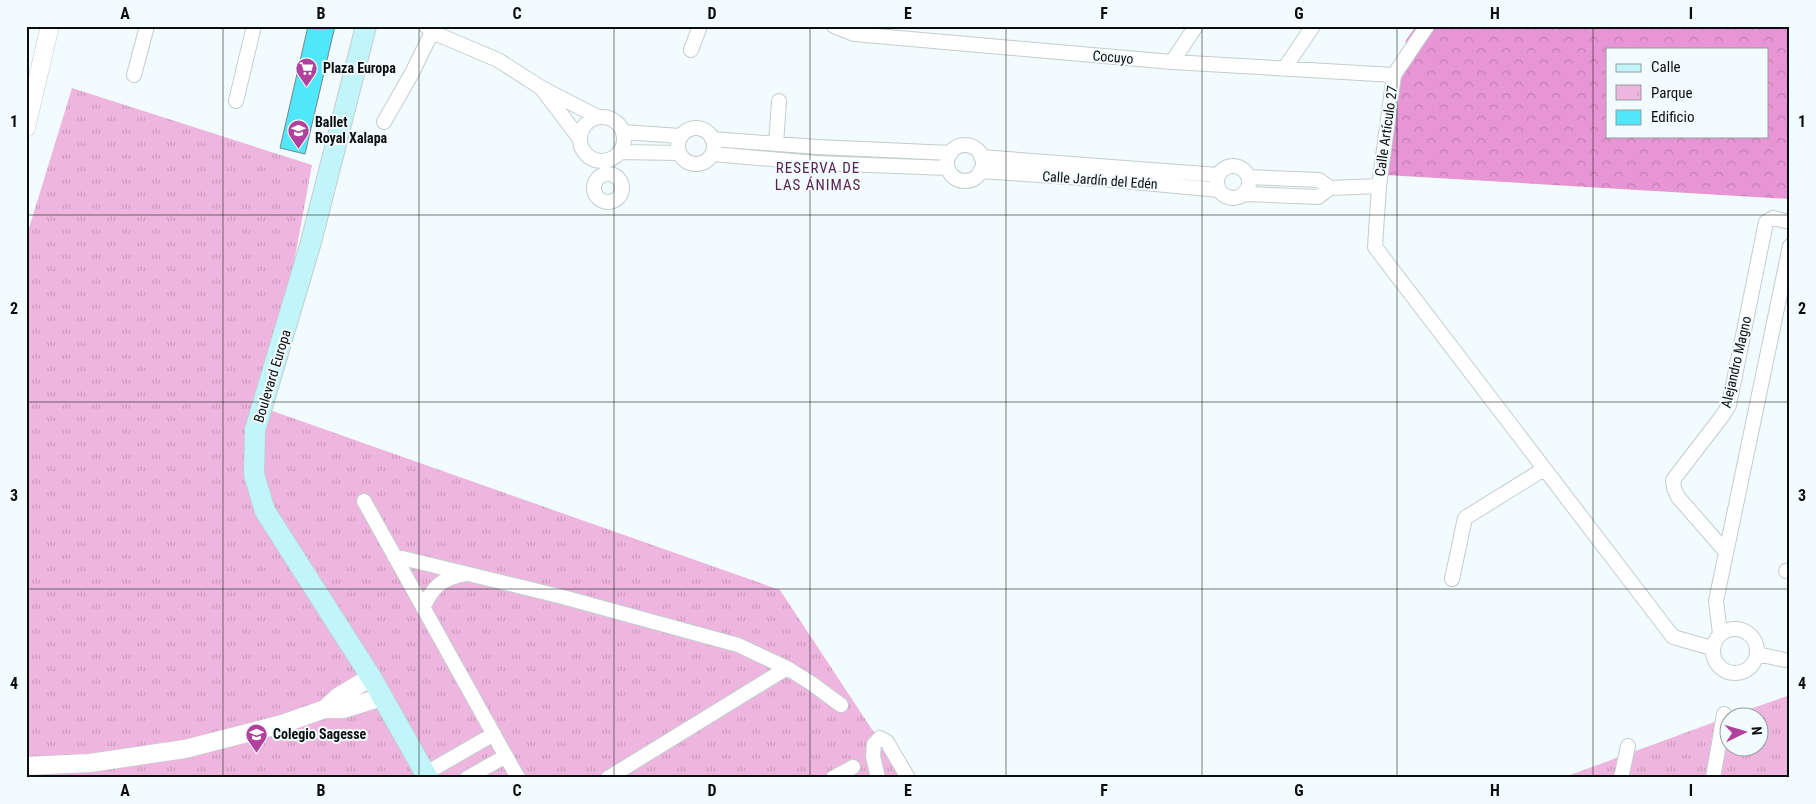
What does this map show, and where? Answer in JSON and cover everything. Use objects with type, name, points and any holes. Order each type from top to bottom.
[{"type":"main road","name":"Boulevard Europa","points":[[366,26],[311,242],[255,430],[254,474],[265,511],[371,677],[427,776]]},
{"type":"street","points":[[26,128],[50,26]]},
{"type":"street","points":[[134,75],[147,26]]},
{"type":"street","points":[[236,101],[254,26]]},
{"type":"street","points":[[691,50],[700,26]]},
{"type":"street","name":"Cocuyo","points":[[834,26],[854,34],[1172,62],[1394,75]]},
{"type":"street","points":[[1172,62],[1196,26]]},
{"type":"street","points":[[1284,69],[1313,26]]},
{"type":"street","name":"Calle Artículo 27","points":[[1427,26],[1394,75],[1379,186],[1375,247],[1544,469]]},
{"type":"street","points":[[384,122],[412,74],[429,29],[498,60],[540,87],[598,117],[612,120],[618,124],[623,132],[623,145],[609,167],[594,160],[584,152],[580,139],[540,87]]},
{"type":"street","points":[[776,144],[779,102]]},
{"type":"street","points":[[580,139],[583,127],[587,122],[598,117]]},
{"type":"street","points":[[700,128],[709,134],[712,139],[712,154],[704,162],[692,164],[686,162],[679,153],[678,141],[680,136],[689,129],[700,128]]},
{"type":"street","points":[[623,132],[680,136]]},
{"type":"street","points":[[712,139],[817,147],[950,153]]},
{"type":"street","points":[[964,145],[975,148],[981,157],[980,171],[966,181],[954,177],[948,168],[950,153],[964,145]]},
{"type":"street","points":[[816,162],[817,147]]},
{"type":"street","points":[[620,152],[679,153]]},
{"type":"street","points":[[712,154],[816,162],[948,168]]},
{"type":"street","name":"Calle Jardín del Edén","points":[[981,157],[1218,175]]},
{"type":"street","points":[[1113,180],[1116,166]]},
{"type":"street","points":[[1245,194],[1249,186],[1249,177],[1242,168],[1237,166],[1226,167],[1218,175],[1219,190],[1226,197],[1231,198],[1245,194],[1318,197],[1330,188],[1379,186]]},
{"type":"street","name":"Calle Jardín del Edén","points":[[980,171],[1113,180],[1219,190]]},
{"type":"street","points":[[1249,177],[1319,180],[1330,188]]},
{"type":"street","name":"Alejandro Magno","points":[[1726,552],[1678,496],[1673,480],[1729,405],[1766,222],[1773,218],[1790,222]]},
{"type":"street","name":"Alejandro Magno","points":[[1720,634],[1716,601],[1790,246]]},
{"type":"street","points":[[1452,578],[1466,518],[1544,469],[1673,637],[1712,648]]},
{"type":"street","points":[[364,501],[518,778]]},
{"type":"street","points":[[394,556],[559,596],[738,645],[787,668],[841,705]]},
{"type":"street","points":[[423,608],[430,594],[439,584],[452,576],[466,574]]},
{"type":"street","points":[[1734,628],[1749,633],[1754,639],[1757,646],[1757,654],[1755,661],[1745,671],[1732,674],[1719,667],[1715,661],[1712,648],[1720,634],[1734,628]]},
{"type":"street","points":[[1757,654],[1790,661]]},
{"type":"street","points":[[608,778],[787,668]]},
{"type":"street","points":[[325,709],[338,697],[371,677]]},
{"type":"street","points":[[26,766],[90,763],[185,749],[282,724],[325,709],[344,709],[382,697]]},
{"type":"street","points":[[427,776],[494,734]]},
{"type":"street","points":[[878,778],[873,756],[874,744],[880,738],[887,742],[908,778]]},
{"type":"street","points":[[1621,778],[1628,746]]},
{"type":"street","points":[[1713,778],[1718,749]]},
{"type":"street","points":[[467,778],[506,756]]},
{"type":"street","points":[[832,778],[853,767]]},
{"type":"green space","points":[[1416,26],[1790,26],[1790,199],[1386,175],[1406,40]]},
{"type":"green space","points":[[72,88],[312,165],[267,409],[780,590],[904,778],[26,778],[26,238]]},
{"type":"green space","points":[[1790,695],[1790,778],[1562,778],[1718,721],[1718,756],[1768,756],[1768,706],[1759,706]]},
{"type":"building","name":"Plaza Europa","points":[[308,26],[335,26],[305,154],[280,148]]},
{"type":"place","name":"Plaza Europa","points":[[307,87]]},
{"type":"place","name":"Ballet Royal Xalapa","points":[[299,149]]},
{"type":"place","name":"Colegio Sagesse","points":[[257,753]]},
{"type":"district","name":"RESERVA DE LAS ÁNIMAS","points":[[818,176]]}]
